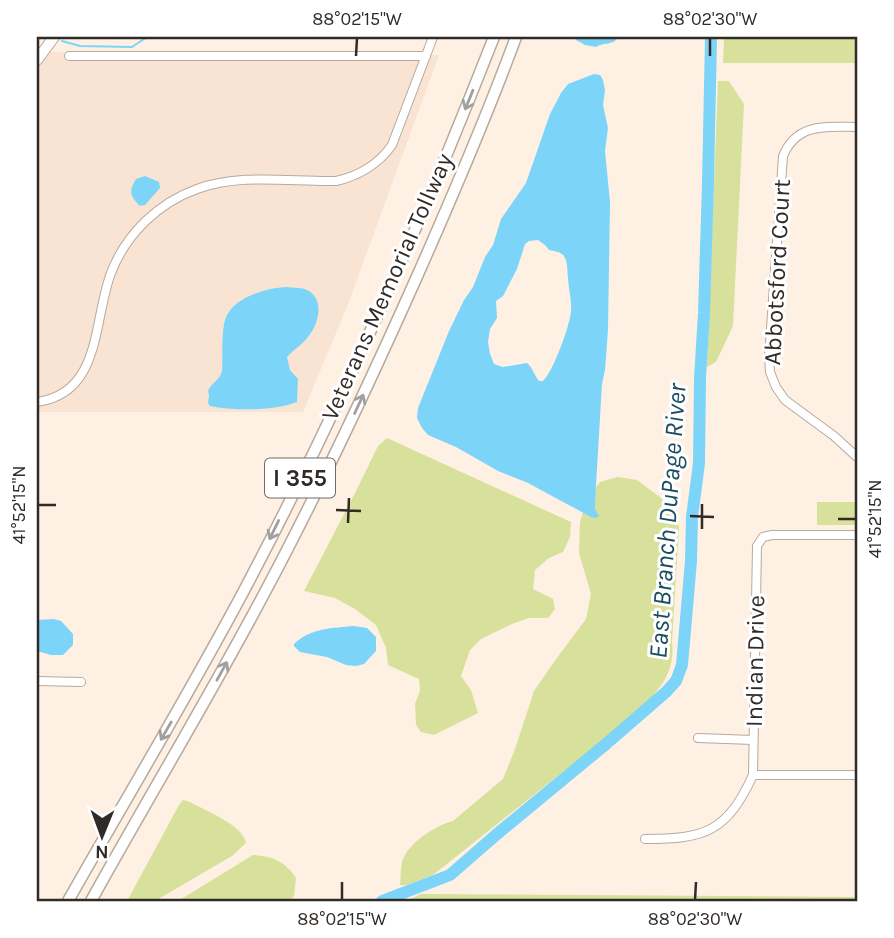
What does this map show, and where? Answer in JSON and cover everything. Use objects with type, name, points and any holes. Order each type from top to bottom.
[{"type":"highway","name":"Veterans Memorial Tollway","points":[[68,901],[248,582],[337,403],[420,220],[494,37]]},
{"type":"highway","name":"Veterans Memorial Tollway","points":[[91,901],[188,732],[306,514],[363,397],[434,238],[516,37]]},
{"type":"main road","points":[[38,57],[54,37]]},
{"type":"street","points":[[37,402],[51,400],[62,394],[80,378],[90,357],[111,273],[121,252],[143,222],[176,198],[214,184],[243,180],[336,181],[363,171],[379,160],[392,145],[433,37]]},
{"type":"street","points":[[69,56],[426,56]]},
{"type":"street","name":"Abbotsford Court","points":[[857,127],[811,129],[796,137],[783,156],[769,357],[770,372],[785,400],[834,436],[857,457]]},
{"type":"street","name":"Indian Drive","points":[[753,775],[757,546],[763,537],[772,535],[857,535]]},
{"type":"street","points":[[37,681],[81,682]]},
{"type":"street","points":[[698,738],[753,740]]},
{"type":"street","points":[[645,839],[688,837],[713,828],[731,814],[753,775],[857,775]]},
{"type":"shaded area","points":[[47,52],[439,55],[349,302],[303,412],[37,412],[37,69]]},
{"type":"green space","points":[[724,37],[857,37],[857,63],[723,63]]},
{"type":"green space","points":[[718,81],[729,81],[744,104],[733,326],[716,362],[707,367]]},
{"type":"green space","points":[[387,438],[571,522],[570,537],[563,552],[549,558],[535,570],[533,589],[553,599],[555,609],[548,618],[529,618],[512,624],[481,639],[470,650],[461,676],[471,690],[478,713],[434,735],[421,732],[416,725],[415,704],[420,691],[419,679],[388,665],[386,648],[376,625],[335,598],[304,591],[378,446]]},
{"type":"green space","points":[[618,477],[637,480],[677,514],[679,528],[672,656],[664,681],[648,701],[618,728],[433,875],[400,885],[403,860],[413,845],[432,830],[453,821],[503,779],[534,691],[586,619],[591,594],[579,553],[580,522],[587,499],[600,482]]},
{"type":"green space","points":[[817,502],[857,502],[857,525],[817,525]]},
{"type":"green space","points":[[183,800],[231,824],[246,843],[232,856],[155,901],[127,901],[179,805]]},
{"type":"green space","points":[[253,855],[278,861],[292,872],[296,878],[294,896],[290,901],[178,901]]},
{"type":"green space","points":[[421,894],[857,897],[857,901],[406,901]]},
{"type":"water","points":[[575,37],[617,39],[596,47],[585,45]]},
{"type":"water","points":[[594,74],[600,75],[605,90],[603,105],[608,128],[605,151],[610,202],[608,330],[595,502],[599,516],[596,518],[428,435],[417,418],[418,408],[449,331],[493,245],[501,219],[526,183],[550,114],[568,84]],"holes":[[[538,240],[565,258],[571,310],[556,358],[547,376],[543,381],[539,381],[527,363],[503,367],[494,364],[488,342],[490,329],[497,318],[496,301],[503,296],[517,269],[525,244]]]},
{"type":"water","points":[[145,176],[159,182],[160,188],[145,205],[140,206],[131,193],[136,179]]},
{"type":"water","points":[[286,287],[309,291],[314,295],[318,307],[312,332],[287,357],[290,370],[298,379],[297,402],[254,409],[210,406],[208,391],[222,371],[223,332],[229,312],[250,296],[269,289]]},
{"type":"water","points":[[37,620],[61,621],[73,634],[73,645],[63,655],[37,651]]},
{"type":"water","points":[[354,626],[367,628],[376,637],[376,651],[364,664],[346,665],[327,657],[300,652],[294,646],[300,639],[314,632]]},
{"type":"waterway","points":[[62,41],[80,46],[132,47],[147,37]]},
{"type":"waterway","name":"East Branch DuPage River","points":[[382,901],[450,875],[606,744],[676,681],[682,665],[692,517],[699,463],[711,37]]}]
